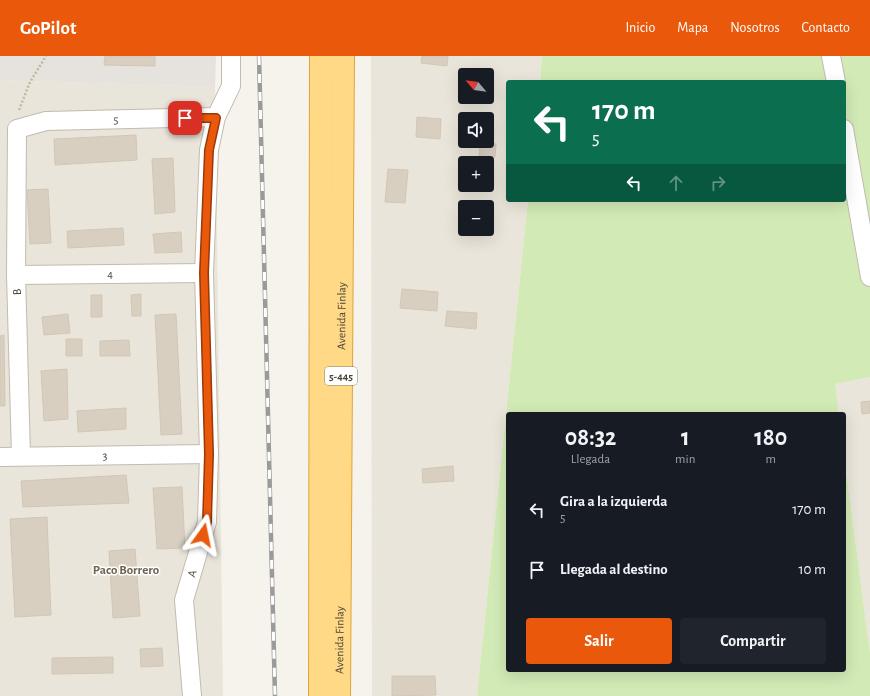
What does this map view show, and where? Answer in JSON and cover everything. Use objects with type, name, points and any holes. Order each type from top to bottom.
[{"type":"highway","name":"Avenida Finlay","points":[[320,696],[321,56]]},
{"type":"highway","name":"Avenida Finlay","points":[[339,696],[343,56]]},
{"type":"street","name":"A","points":[[192,696],[184,600],[207,522],[209,454],[204,273],[209,150],[216,118],[232,86],[232,56]]},
{"type":"street","points":[[831,56],[836,80]]},
{"type":"street","name":"5","points":[[17,129],[46,120],[216,118]]},
{"type":"street","name":"B","points":[[17,129],[16,275],[21,456]]},
{"type":"street","points":[[846,140],[870,277]]},
{"type":"street","name":"4","points":[[16,275],[204,273]]},
{"type":"street","name":"3","points":[[0,457],[209,454]]},
{"type":"path","points":[[17,129],[19,107],[30,82],[46,56]]},
{"type":"shaded area","points":[[0,56],[216,56],[215,87],[0,80]]},
{"type":"shaded area","points":[[371,56],[542,56],[540,80],[506,80],[506,202],[528,202],[477,696],[372,696]]},
{"type":"shaded area","points":[[0,80],[215,87],[223,696],[0,696]]},
{"type":"shaded area","points":[[870,377],[870,653],[846,470],[846,412],[839,412],[835,384]]},
{"type":"green space","points":[[542,56],[870,56],[870,377],[835,384],[839,412],[506,412],[528,202],[846,202],[846,80],[540,80]]},
{"type":"green space","points":[[506,414],[506,672],[846,672],[846,470],[870,653],[870,696],[477,696]]},
{"type":"building","points":[[105,56],[155,56],[155,66],[104,65]]},
{"type":"building","points":[[422,56],[448,56],[447,66],[421,63]]},
{"type":"building","points":[[417,117],[441,119],[440,139],[416,137]]},
{"type":"building","points":[[136,135],[137,160],[55,165],[54,139]]},
{"type":"building","points":[[494,144],[496,144],[495,157],[479,156],[480,148],[494,148]]},
{"type":"building","points":[[173,158],[175,212],[155,214],[152,159]]},
{"type":"building","points":[[388,169],[408,170],[405,203],[385,202]]},
{"type":"building","points":[[48,189],[51,243],[30,244],[27,190]]},
{"type":"building","points":[[123,228],[124,245],[68,248],[67,231]]},
{"type":"building","points":[[181,232],[182,252],[155,253],[153,234]]},
{"type":"building","points":[[402,289],[438,292],[437,311],[400,308]]},
{"type":"building","points":[[141,294],[141,316],[132,316],[131,295]]},
{"type":"building","points":[[91,295],[102,295],[102,317],[91,317]]},
{"type":"building","points":[[447,311],[477,313],[476,329],[445,326]]},
{"type":"building","points":[[68,314],[70,333],[44,335],[42,317]]},
{"type":"building","points":[[176,314],[182,434],[161,435],[155,315]]},
{"type":"building","points":[[4,335],[5,406],[0,406],[0,336]]},
{"type":"building","points":[[66,339],[82,339],[82,356],[66,356]]},
{"type":"building","points":[[129,340],[130,356],[100,356],[100,341]]},
{"type":"building","points":[[67,369],[68,419],[44,421],[41,371]]},
{"type":"building","points":[[870,401],[870,413],[862,414],[861,402]]},
{"type":"building","points":[[126,408],[126,429],[78,432],[77,411]]},
{"type":"building","points":[[453,466],[454,481],[423,483],[422,469]]},
{"type":"building","points":[[126,475],[129,503],[23,507],[21,481]]},
{"type":"building","points":[[182,487],[185,548],[157,549],[153,488]]},
{"type":"building","points":[[47,517],[51,615],[15,617],[10,519]]},
{"type":"building","points":[[135,549],[140,616],[113,618],[109,551]]},
{"type":"building","points":[[162,648],[163,666],[141,667],[140,649]]},
{"type":"building","points":[[113,657],[113,673],[52,674],[52,658]]},
{"type":"building","points":[[392,676],[435,676],[436,695],[392,696]]},
{"type":"railway","points":[[259,56],[275,696]]},
{"type":"district","name":"Paco Borrero","points":[[126,570]]},
{"type":"route","points":[[185,118],[216,118],[209,150],[204,273],[209,454],[207,522],[203,535]]}]
